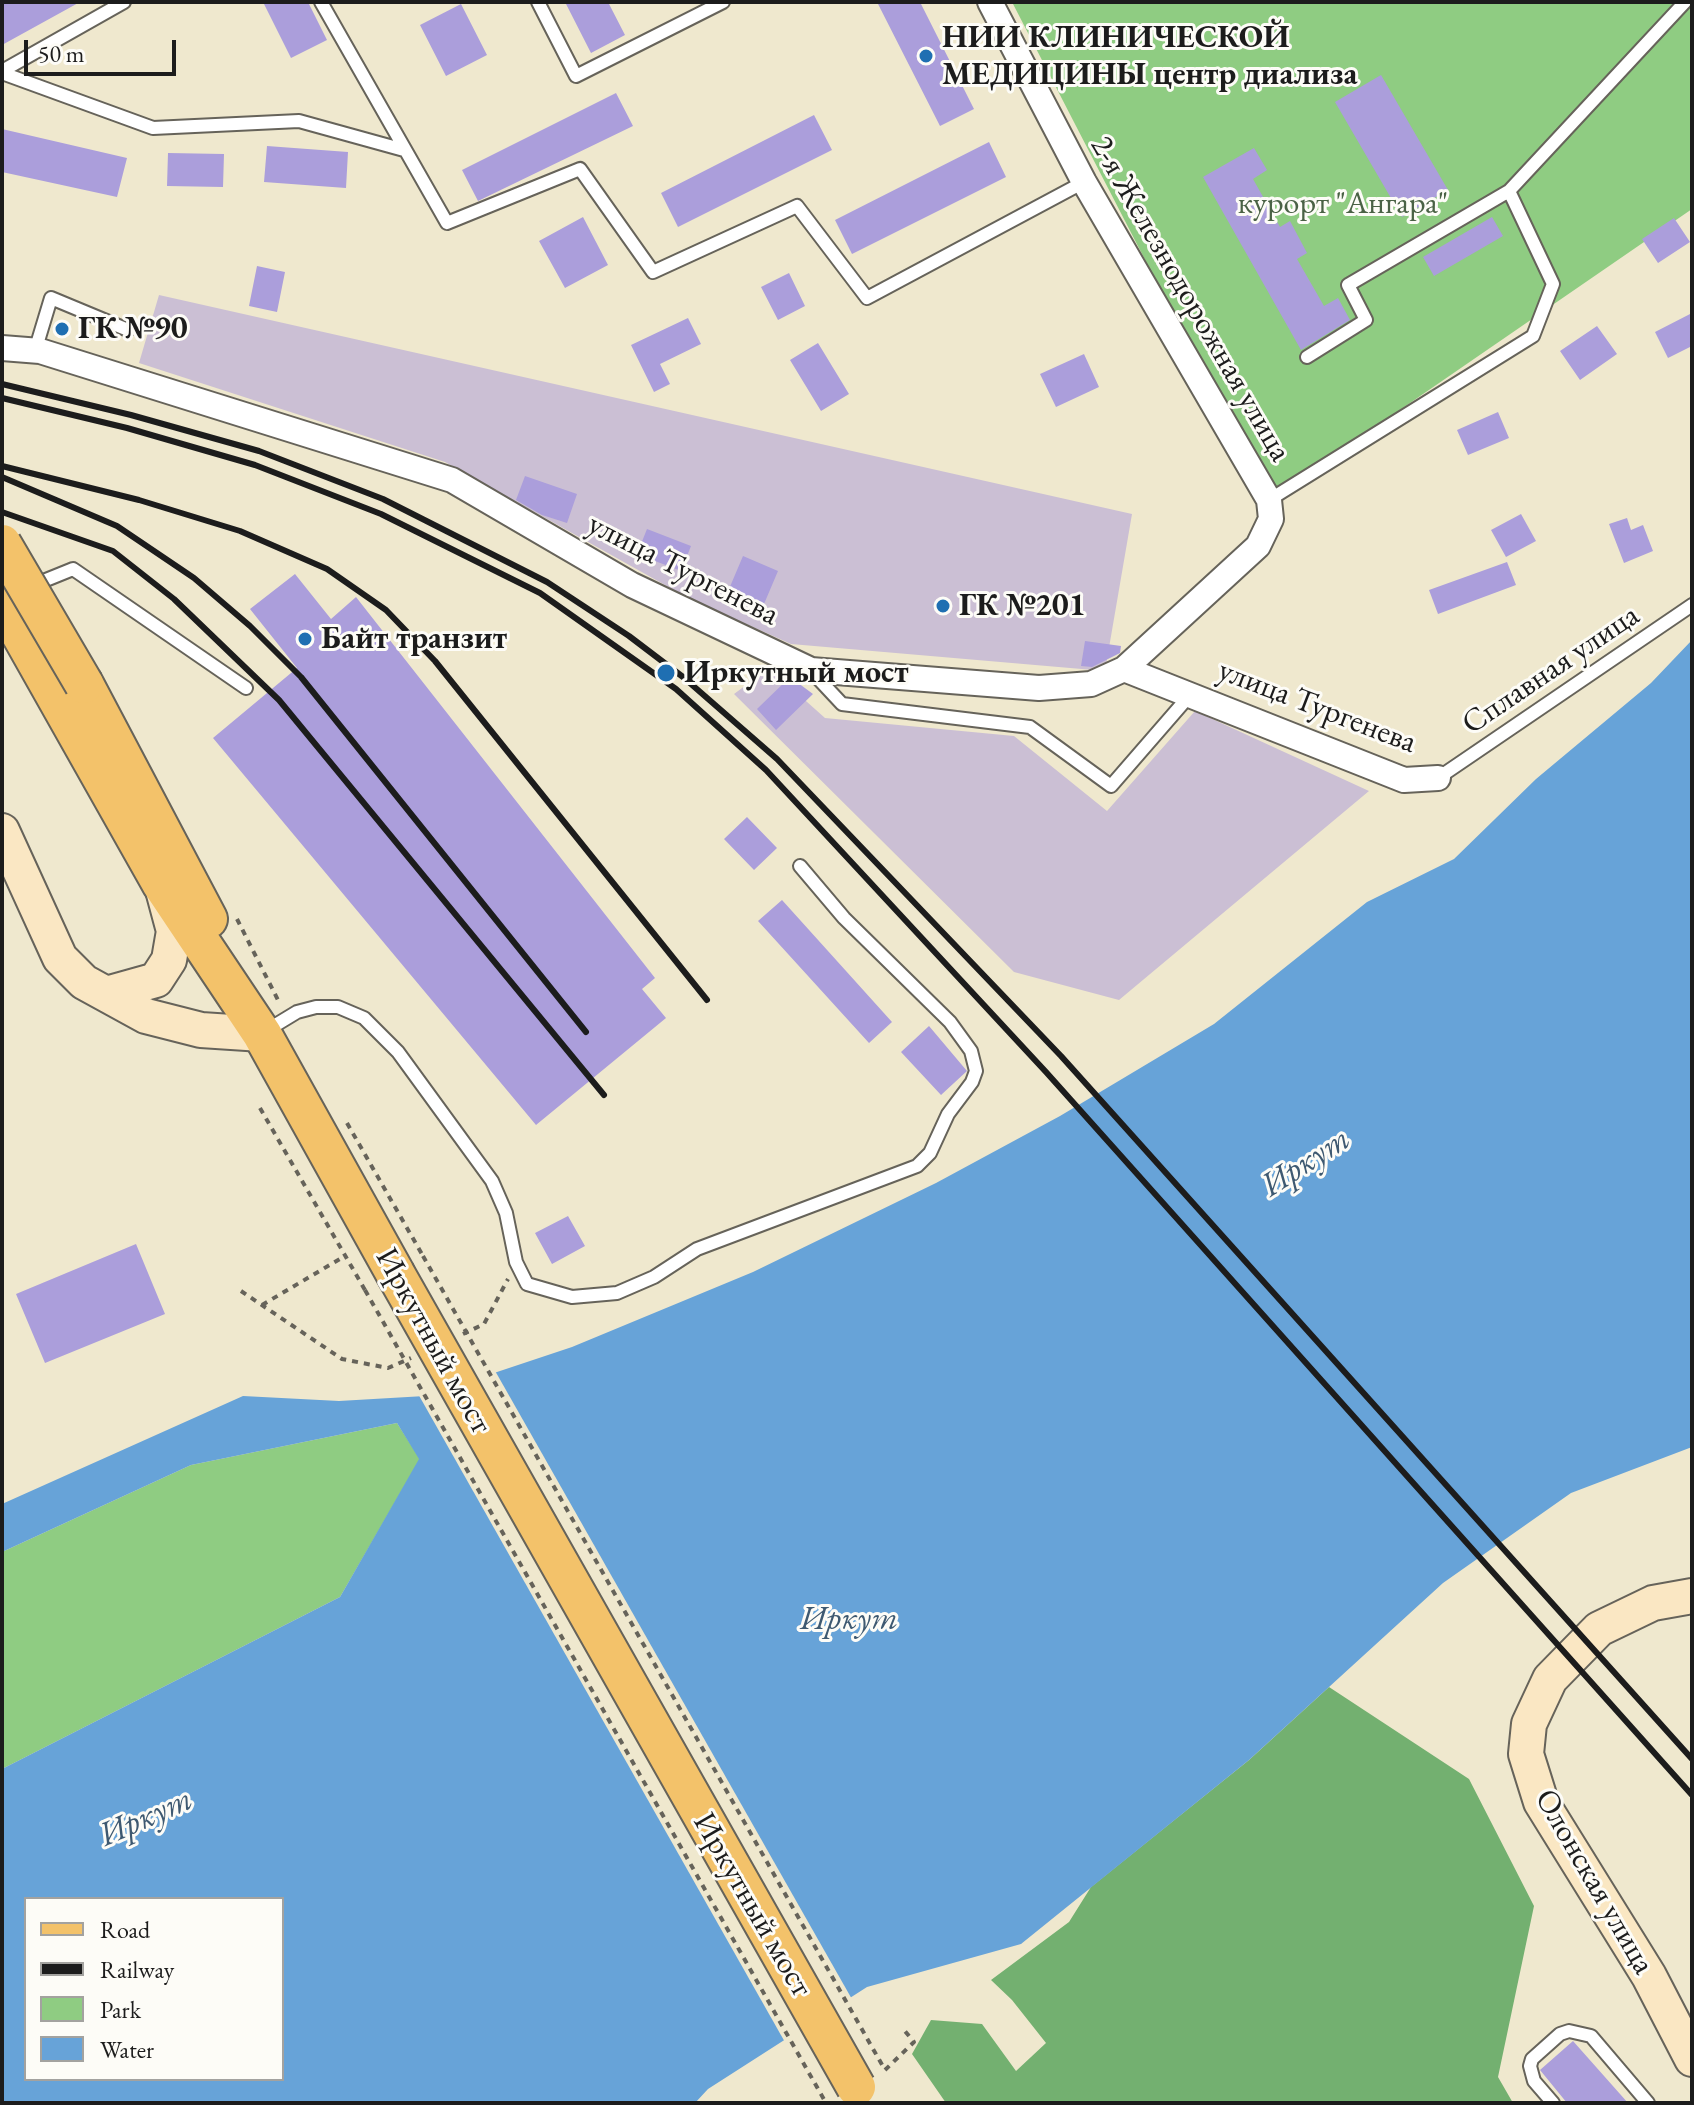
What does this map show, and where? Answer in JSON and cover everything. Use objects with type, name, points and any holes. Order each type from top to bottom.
[{"type":"main road","points":[[2,544],[84,684],[274,1026]]},
{"type":"main road","name":"Иркутный мост","points":[[2,599],[161,883],[274,1026],[394,1273],[858,2091]]},
{"type":"street","name":"2-я Железнодорожная улица","points":[[990,2],[1084,182],[1269,500]]},
{"type":"street","name":"улица Тургенева","points":[[2,348],[35,351],[452,480],[632,585],[811,670],[1039,688],[1091,684],[1124,669],[1404,780],[1438,778]]},
{"type":"street","points":[[1124,669],[1258,546],[1271,519],[1269,500]]},
{"type":"street","points":[[2,831],[60,958],[84,982],[146,1016],[201,1030],[274,1026]]},
{"type":"street","points":[[106,994],[156,980],[169,960],[174,931],[161,883]]},
{"type":"street","name":"Олонская улица","points":[[1692,1596],[1653,1603],[1599,1629],[1550,1679],[1529,1724],[1526,1754],[1541,1802],[1649,1976],[1692,2059]]},
{"type":"lane","points":[[2,72],[124,2]]},
{"type":"lane","points":[[321,2],[447,223],[580,169],[653,272],[797,206],[867,298],[1084,182]]},
{"type":"lane","points":[[538,2],[576,76],[723,2]]},
{"type":"lane","points":[[1307,357],[1366,320],[1348,285],[1509,191],[1685,2]]},
{"type":"lane","points":[[2,72],[153,128],[299,121],[404,150]]},
{"type":"lane","points":[[1269,500],[1533,336],[1553,284],[1509,191]]},
{"type":"lane","points":[[35,351],[51,298],[128,330]]},
{"type":"lane","points":[[2,599],[73,569],[246,688]]},
{"type":"lane","name":"Сплавная улица","points":[[1438,778],[1692,605]]},
{"type":"lane","points":[[811,670],[842,704],[1030,727],[1111,786],[1191,693]]},
{"type":"lane","points":[[274,1026],[316,1007],[338,1007],[364,1018],[398,1052],[492,1181],[506,1213],[516,1262],[527,1284],[572,1297],[617,1293],[654,1277],[697,1249],[917,1166],[930,1153],[948,1114],[972,1082],[976,1071],[971,1051],[950,1022],[844,918],[800,866]]},
{"type":"lane","points":[[1553,2103],[1534,2081],[1530,2066],[1532,2059],[1560,2034],[1569,2031],[1591,2036],[1648,2103]]},
{"type":"path","points":[[231,905],[274,1026]]},
{"type":"path","points":[[260,1108],[345,1256],[394,1273],[858,2091]]},
{"type":"path","points":[[340,1111],[394,1273],[858,2091]]},
{"type":"path","points":[[262,1305],[345,1256]]},
{"type":"path","points":[[457,1337],[484,1324],[516,1262]]},
{"type":"path","points":[[241,1291],[342,1359],[388,1368],[415,1356]]},
{"type":"path","points":[[858,2091],[914,2042],[904,2030]]},
{"type":"shaded area","points":[[159,295],[1132,514],[1105,671],[791,644],[690,599],[445,462],[139,363]]},
{"type":"shaded area","points":[[769,668],[825,718],[1014,736],[1107,811],[1195,711],[1369,791],[1119,1000],[1014,972],[734,694]]},
{"type":"green space","name":"курорт \"Ангара\"","points":[[1012,2],[1692,2],[1692,209],[1269,500]]},
{"type":"green space","points":[[397,1423],[420,1459],[340,1597],[2,1769],[2,1552],[191,1465]]},
{"type":"green space","points":[[1329,1687],[1469,1779],[1534,1906],[1498,2077],[1513,2103],[946,2103],[912,2054],[931,2020],[982,2024],[1016,2071],[1046,2043],[1012,2000],[991,1980],[1069,1922],[1091,1887],[1249,1760]]},
{"type":"water","name":"Иркут","points":[[1692,640],[1692,1447],[1571,1493],[1443,1583],[1249,1760],[1021,1944],[867,1987],[708,2089],[695,2103],[2,2103],[2,1769],[340,1597],[419,1459],[397,1423],[191,1465],[2,1552],[2,1504],[243,1396],[339,1401],[425,1396],[572,1347],[753,1272],[936,1183],[1060,1116],[1214,1024],[1367,902],[1454,859],[1536,779],[1651,683]]},
{"type":"pier","points":[[494,1369],[853,2001],[786,2044],[417,1392]]},
{"type":"building","points":[[2,2],[80,2],[2,45]]},
{"type":"building","points":[[263,2],[308,2],[327,40],[291,58]]},
{"type":"building","points":[[565,2],[608,2],[625,35],[591,53]]},
{"type":"building","name":"НИИ КЛИНИЧЕСКОЙ МЕДИЦИНЫ центр диализа","points":[[877,2],[920,2],[974,109],[940,126]]},
{"type":"building","points":[[461,4],[487,55],[446,76],[420,25]]},
{"type":"building","points":[[1381,75],[1448,190],[1402,217],[1335,102]]},
{"type":"building","points":[[616,93],[633,126],[478,201],[462,170]]},
{"type":"building","points":[[814,115],[832,150],[678,227],[661,193]]},
{"type":"building","points":[[2,129],[127,158],[117,197],[2,172]]},
{"type":"building","points":[[989,142],[1006,177],[852,254],[835,220]]},
{"type":"building","points":[[267,146],[348,152],[346,188],[264,182]]},
{"type":"building","points":[[1254,148],[1267,170],[1253,179],[1280,227],[1290,221],[1307,253],[1297,259],[1324,306],[1338,298],[1350,320],[1301,350],[1203,177]]},
{"type":"building","points":[[168,153],[224,154],[223,187],[167,186]]},
{"type":"building","points":[[583,217],[608,265],[565,288],[539,241]]},
{"type":"building","points":[[1492,217],[1503,236],[1434,276],[1423,257]]},
{"type":"building","points":[[1674,218],[1690,242],[1658,263],[1642,239]]},
{"type":"building","points":[[257,266],[285,272],[277,312],[249,306]]},
{"type":"building","points":[[789,273],[805,306],[778,320],[761,287]]},
{"type":"building","points":[[1692,313],[1692,346],[1668,358],[1655,332]]},
{"type":"building","points":[[688,318],[701,344],[660,364],[670,384],[654,392],[631,345]]},
{"type":"building","points":[[1597,326],[1617,354],[1580,380],[1560,351]]},
{"type":"building","points":[[818,343],[849,394],[821,411],[790,360]]},
{"type":"building","points":[[1084,354],[1099,387],[1056,407],[1040,374]]},
{"type":"building","points":[[1498,412],[1509,438],[1468,455],[1457,430]]},
{"type":"building","points":[[525,476],[577,494],[567,523],[542,515],[516,500]]},
{"type":"building","points":[[1521,514],[1536,541],[1506,557],[1491,530]]},
{"type":"building","points":[[1627,518],[1631,530],[1643,525],[1653,551],[1624,563],[1609,524]]},
{"type":"building","points":[[647,529],[691,546],[681,571],[637,554]]},
{"type":"building","points":[[743,556],[778,571],[764,604],[729,589]]},
{"type":"building","points":[[1507,562],[1516,585],[1438,614],[1429,590]]},
{"type":"building","points":[[295,574],[331,619],[356,597],[655,978],[642,989],[666,1018],[536,1125],[213,738],[297,668],[250,609]]},
{"type":"building","points":[[1085,641],[1121,646],[1120,653],[1092,667],[1081,666]]},
{"type":"building","points":[[790,677],[813,694],[776,730],[757,709]]},
{"type":"building","points":[[747,817],[777,848],[754,870],[724,839]]},
{"type":"building","points":[[782,900],[892,1022],[869,1043],[758,921]]},
{"type":"building","points":[[929,1026],[967,1071],[941,1095],[901,1052]]},
{"type":"building","points":[[568,1216],[585,1246],[552,1264],[535,1233]]},
{"type":"building","points":[[136,1244],[165,1314],[45,1363],[16,1294]]},
{"type":"building","points":[[1573,2041],[1628,2103],[1567,2103],[1540,2070]]},
{"type":"railway","points":[[2,384],[131,415],[259,451],[383,499],[547,582],[629,636],[683,677],[777,759],[1061,1056],[1692,1759]]},
{"type":"railway","points":[[2,398],[127,428],[255,465],[381,514],[540,593],[676,689],[766,770],[1046,1072],[1692,1795]]},
{"type":"railway","points":[[2,466],[139,500],[240,531],[327,569],[386,610],[435,661],[707,1000]]},
{"type":"railway","points":[[2,477],[117,526],[194,578],[250,626],[301,677],[586,1032]]},
{"type":"railway","points":[[2,512],[113,551],[174,599],[279,700],[604,1095]]},
{"type":"place","name":"НИИ КЛИНИЧЕСКОЙ МЕДИЦИНЫ центр диализа","points":[[926,56]]},
{"type":"place","name":"ГК №90","points":[[62,329]]},
{"type":"place","name":"ГК №201","points":[[943,606]]},
{"type":"place","name":"Байт транзит","points":[[305,639]]},
{"type":"place","name":"Иркутный мост","points":[[666,673]]}]
